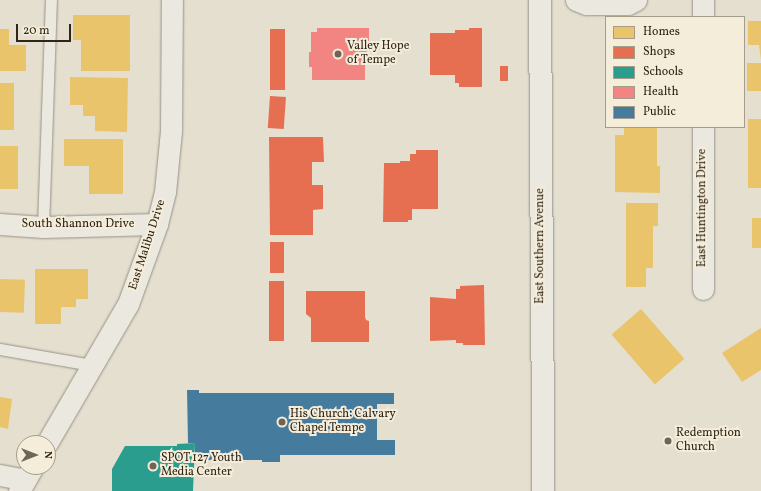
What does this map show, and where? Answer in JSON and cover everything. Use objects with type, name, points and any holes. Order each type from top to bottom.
[{"type":"main road","name":"East Southern Avenue","points":[[540,0],[543,491]]},
{"type":"street","name":"East Malibu Drive","points":[[52,435],[128,304],[157,224],[165,192],[171,132],[172,0]]},
{"type":"street","points":[[576,0],[586,4],[628,4],[636,0]]},
{"type":"street","points":[[703,0],[703,16]]},
{"type":"street","name":"East Huntington Drive","points":[[703,128],[703,290]]},
{"type":"street","name":"South Shannon Drive","points":[[0,224],[44,227],[157,224]]},
{"type":"street","points":[[0,475],[26,479]]},
{"type":"lane","points":[[44,227],[50,0]]},
{"type":"lane","points":[[0,349],[92,365]]},
{"type":"building: Homes","points":[[73,15],[130,15],[130,71],[81,71],[81,40],[73,40]]},
{"type":"building: Homes","points":[[748,21],[761,21],[761,60],[759,45],[748,45]]},
{"type":"building: Homes","points":[[0,29],[9,29],[9,45],[26,45],[26,71],[0,71]]},
{"type":"building: Homes","points":[[747,63],[761,63],[761,91],[747,91]]},
{"type":"building: Homes","points":[[70,77],[128,78],[127,132],[95,131],[95,116],[83,116],[83,105],[70,105]]},
{"type":"building: Homes","points":[[0,83],[14,83],[14,130],[0,130]]},
{"type":"building: Homes","points":[[748,119],[761,119],[761,188],[748,188]]},
{"type":"building: Homes","points":[[624,128],[657,128],[657,166],[660,166],[660,193],[615,192],[615,135],[624,135]]},
{"type":"building: Homes","points":[[64,139],[123,139],[123,194],[89,194],[89,166],[64,166]]},
{"type":"building: Homes","points":[[0,146],[18,146],[18,189],[0,189]]},
{"type":"building: Homes","points":[[626,203],[658,203],[658,226],[653,226],[653,268],[646,268],[646,287],[626,287]]},
{"type":"building: Homes","points":[[752,218],[761,218],[761,248],[752,248]]},
{"type":"building: Homes","points":[[35,269],[88,269],[88,299],[76,299],[76,307],[61,307],[61,324],[35,324]]},
{"type":"building: Homes","points":[[0,279],[25,280],[24,313],[0,312]]},
{"type":"building: Homes","points":[[641,309],[684,359],[655,384],[612,335]]},
{"type":"building: Homes","points":[[761,328],[761,370],[742,382],[722,353]]},
{"type":"building: Homes","points":[[0,397],[12,399],[8,429],[0,427]]},
{"type":"building: Shops","points":[[469,28],[482,28],[482,87],[459,87],[459,83],[455,83],[455,75],[430,75],[430,33],[455,33],[455,30],[469,30]]},
{"type":"building: Shops","points":[[270,29],[285,29],[285,90],[270,90]]},
{"type":"building: Shops","points":[[500,66],[508,66],[508,81],[500,81]]},
{"type":"building: Shops","points":[[270,96],[286,97],[284,129],[268,128]]},
{"type":"building: Shops","points":[[269,137],[323,137],[324,162],[312,162],[312,185],[323,185],[323,209],[313,210],[313,235],[270,235]]},
{"type":"building: Shops","points":[[416,150],[438,150],[438,209],[412,209],[412,220],[408,220],[408,222],[383,222],[384,163],[400,163],[400,161],[410,161],[410,154],[416,154]]},
{"type":"building: Shops","points":[[270,242],[284,242],[284,273],[270,273]]},
{"type":"building: Shops","points":[[269,281],[284,281],[284,341],[269,341]]},
{"type":"building: Shops","points":[[484,285],[485,345],[463,345],[463,343],[456,343],[456,340],[430,341],[430,297],[456,299],[456,289],[460,289],[460,286]]},
{"type":"building: Shops","points":[[306,291],[365,291],[365,317],[366,320],[369,321],[369,342],[311,342],[311,318],[306,314]]},
{"type":"building: Schools","name":"SPOT 127 Youth Media Center","points":[[195,443],[193,491],[112,491],[112,469],[125,446],[177,446],[177,444]]},
{"type":"building: Health","name":"Valley Hope of Tempe","points":[[317,28],[369,28],[369,51],[367,51],[367,55],[365,55],[365,80],[312,80],[312,67],[309,67],[309,52],[311,52],[311,32],[317,32]]},
{"type":"building: Public","name":"His Church: Calvary Chapel Tempe","points":[[187,390],[199,390],[199,393],[394,393],[394,404],[377,404],[377,440],[395,440],[395,455],[280,455],[280,462],[262,462],[262,460],[195,460],[195,443],[188,443]]},
{"type":"place","name":"Valley Hope of Tempe","points":[[338,54]]},
{"type":"place","name":"His Church: Calvary Chapel Tempe","points":[[282,422]]},
{"type":"place","name":"Redemption Church","points":[[668,441]]},
{"type":"place","name":"SPOT 127 Youth Media Center","points":[[153,466]]}]
